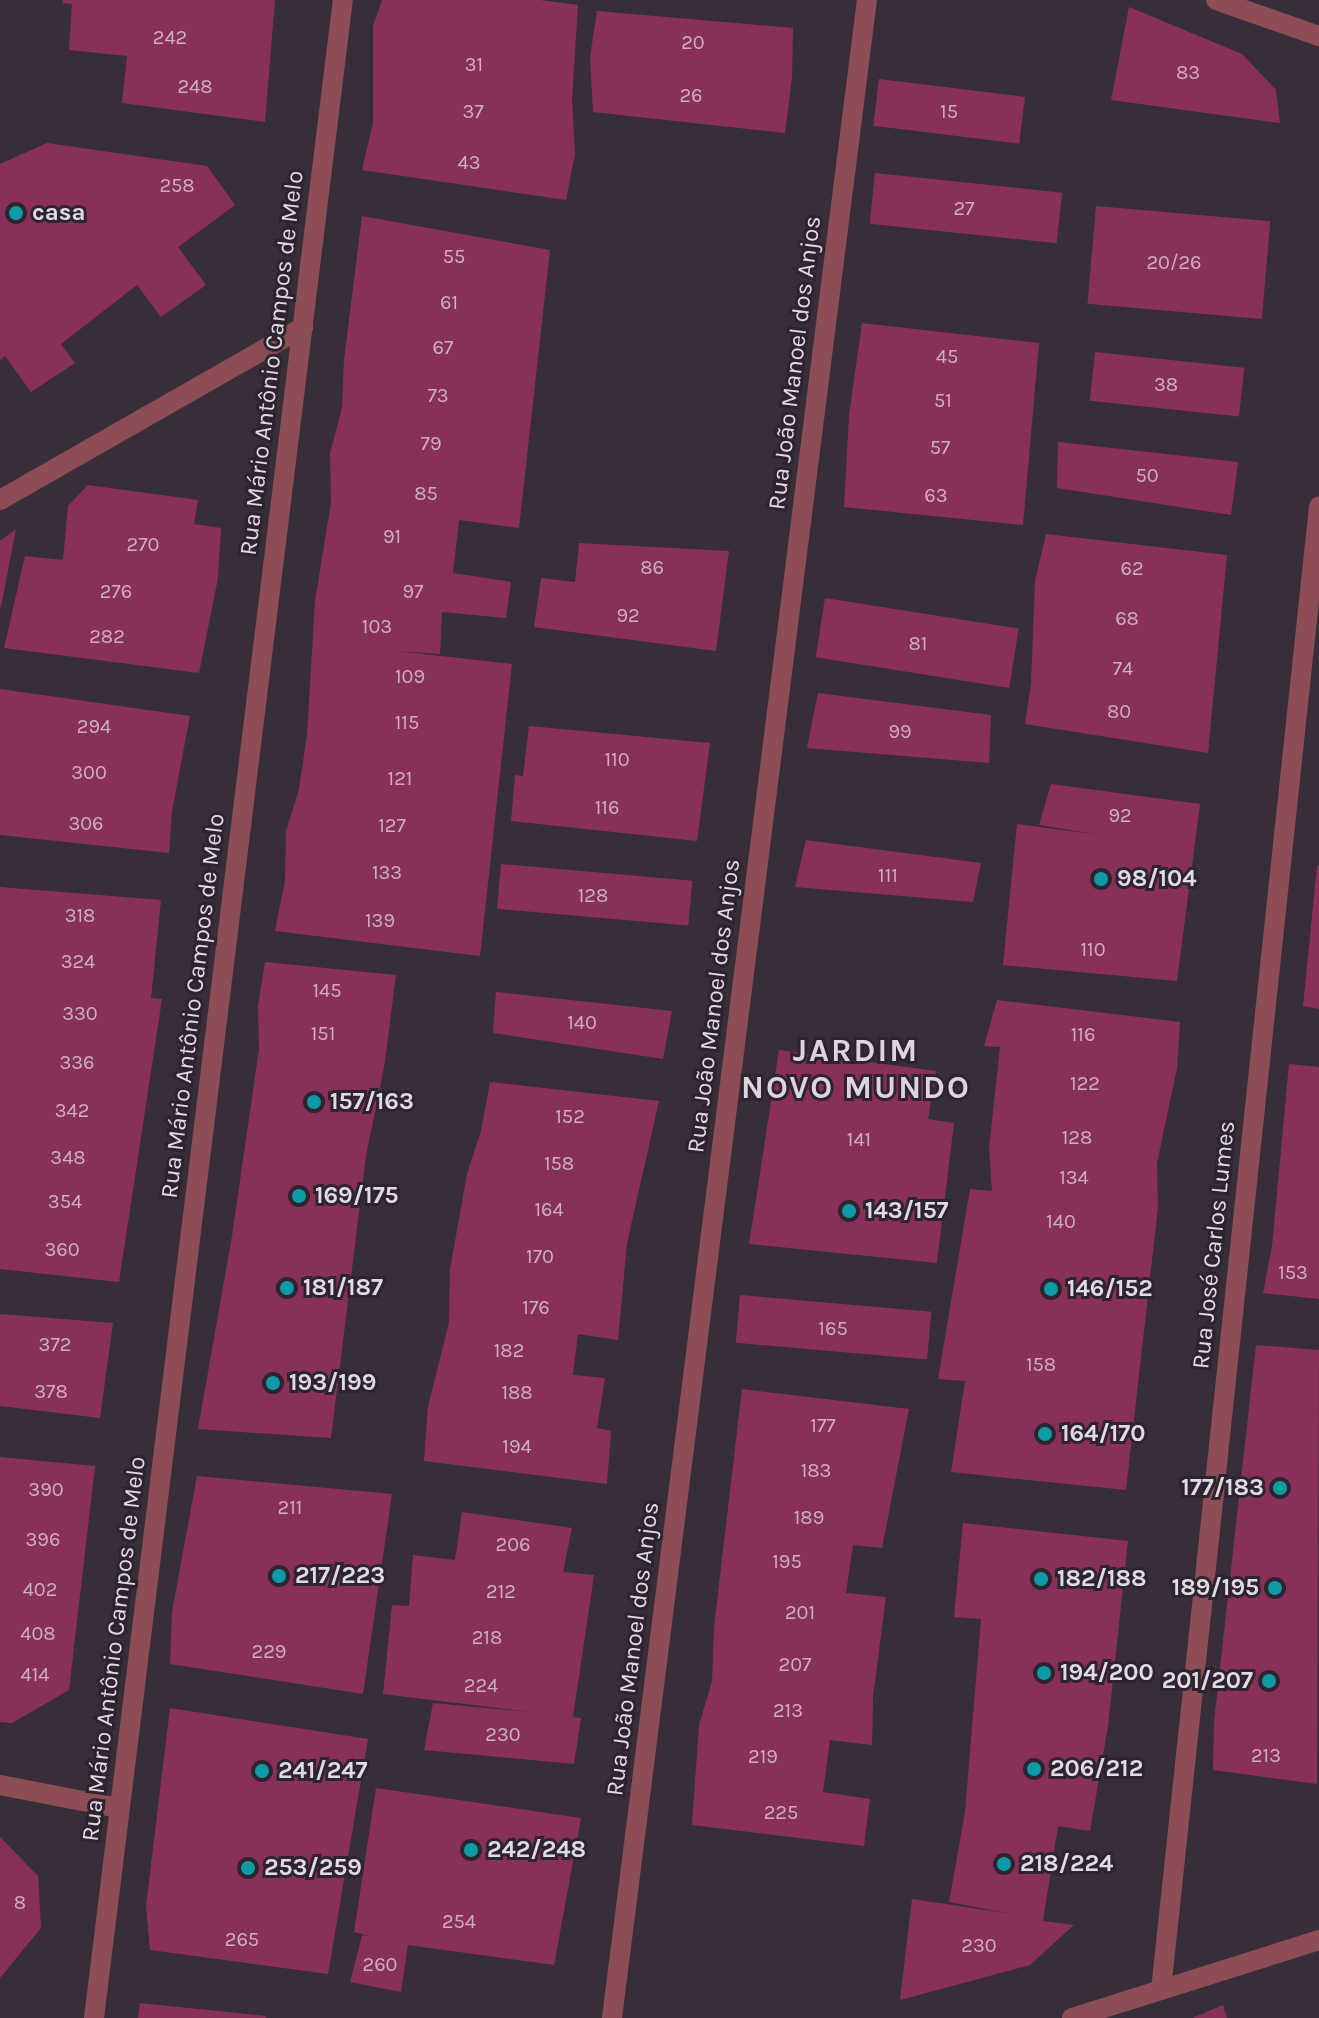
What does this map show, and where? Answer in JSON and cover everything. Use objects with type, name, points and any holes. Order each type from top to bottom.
[{"type":"street","name":"Rua Mário Antônio Campos de Melo","points":[[94,2018],[343,0]]},
{"type":"street","name":"Rua João Manoel dos Anjos","points":[[612,2018],[867,0]]},
{"type":"street","points":[[1216,0],[1319,36]]},
{"type":"street","points":[[0,500],[303,327]]},
{"type":"street","name":"Rua José Carlos Lumes","points":[[1161,1990],[1319,506]]},
{"type":"street","points":[[0,1785],[120,1808]]},
{"type":"street","points":[[1072,2018],[1319,1940]]},
{"type":"building","points":[[63,0],[275,0],[265,122],[122,103],[127,56],[69,50],[72,4],[62,3]]},
{"type":"building","points":[[382,0],[540,0],[578,5],[572,99],[575,154],[566,200],[362,170],[373,123],[373,26]]},
{"type":"building","points":[[1129,7],[1242,54],[1276,90],[1280,123],[1111,100]]},
{"type":"building","points":[[597,11],[793,28],[792,78],[785,133],[593,112],[590,57]]},
{"type":"building","points":[[879,79],[1025,97],[1019,144],[873,126]]},
{"type":"building","points":[[47,143],[207,166],[235,205],[178,247],[206,285],[161,317],[137,285],[61,344],[75,363],[31,392],[5,356],[0,360],[0,164]]},
{"type":"building","points":[[875,173],[1062,193],[1057,243],[870,224]]},
{"type":"building","points":[[1096,206],[1270,221],[1262,319],[1087,304]]},
{"type":"building","points":[[362,216],[550,250],[519,528],[459,520],[453,573],[511,582],[506,618],[442,612],[440,654],[397,651],[512,664],[480,956],[275,931],[285,881],[286,831],[299,789],[307,735],[315,601],[331,503],[330,453],[342,408],[344,360]]},
{"type":"building","points":[[862,323],[1039,343],[1023,525],[844,507],[849,416]]},
{"type":"building","points":[[1095,352],[1244,368],[1239,416],[1090,401]]},
{"type":"building","points":[[1058,442],[1238,462],[1231,515],[1057,488]]},
{"type":"building","points":[[88,485],[198,500],[194,524],[221,528],[218,578],[199,673],[4,648],[25,556],[63,560],[68,506]]},
{"type":"building","points":[[16,529],[1,607],[0,607],[0,541]]},
{"type":"building","points":[[1046,534],[1227,555],[1208,753],[1025,724],[1031,683],[1035,581]]},
{"type":"building","points":[[579,543],[729,551],[716,651],[534,627],[541,578],[575,582]]},
{"type":"building","points":[[825,598],[1019,629],[1009,688],[816,657]]},
{"type":"building","points":[[0,689],[190,716],[172,811],[169,853],[0,835]]},
{"type":"building","points":[[818,693],[991,715],[989,763],[807,748]]},
{"type":"building","points":[[529,726],[710,743],[697,841],[511,821],[515,775],[523,776]]},
{"type":"building","points":[[1051,784],[1200,804],[1177,981],[1003,965],[1017,824],[1101,835],[1039,825]]},
{"type":"building","points":[[806,840],[981,863],[973,902],[795,887]]},
{"type":"building","points":[[501,864],[692,881],[688,926],[497,909]]},
{"type":"building","points":[[1319,866],[1319,1009],[1303,1006]]},
{"type":"building","points":[[0,887],[161,900],[151,998],[162,999],[119,1282],[0,1269]]},
{"type":"building","points":[[265,962],[396,975],[385,1062],[366,1156],[331,1438],[198,1429],[232,1236],[259,1049],[258,1006]]},
{"type":"building","points":[[496,992],[672,1011],[663,1059],[493,1033]]},
{"type":"building","points":[[997,1000],[1180,1022],[1177,1068],[1157,1163],[1158,1207],[1126,1490],[951,1472],[965,1381],[938,1379],[970,1189],[992,1191],[989,1148],[1000,1047],[984,1046]]},
{"type":"building","points":[[779,1050],[936,1071],[928,1119],[954,1123],[937,1263],[749,1244]]},
{"type":"building","points":[[1289,1064],[1319,1067],[1319,1299],[1263,1293],[1272,1246]]},
{"type":"building","points":[[490,1082],[659,1101],[627,1243],[618,1340],[578,1334],[573,1375],[605,1378],[597,1428],[611,1431],[607,1484],[424,1461],[428,1406],[449,1322],[450,1269],[467,1174],[481,1131]]},
{"type":"building","points":[[740,1295],[931,1312],[927,1360],[736,1343]]},
{"type":"building","points":[[0,1314],[113,1323],[100,1418],[0,1406]]},
{"type":"building","points":[[1256,1345],[1319,1350],[1317,1784],[1213,1770],[1214,1722]]},
{"type":"building","points":[[742,1389],[909,1409],[882,1548],[853,1545],[846,1593],[886,1597],[873,1696],[872,1745],[830,1740],[823,1792],[870,1799],[864,1846],[692,1825],[699,1725],[712,1681],[714,1627]]},
{"type":"building","points":[[0,1457],[95,1466],[69,1690],[12,1723],[0,1722]]},
{"type":"building","points":[[197,1476],[392,1494],[363,1694],[170,1664],[172,1612]]},
{"type":"building","points":[[462,1512],[572,1528],[563,1572],[594,1575],[573,1717],[581,1718],[574,1764],[424,1750],[433,1703],[530,1712],[383,1694],[392,1605],[409,1606],[413,1555],[455,1560]]},
{"type":"building","points":[[963,1523],[1128,1541],[1108,1726],[1090,1831],[1058,1826],[1043,1921],[1074,1925],[1030,1965],[900,2000],[912,1899],[1012,1914],[949,1902],[965,1812],[981,1619],[954,1617]]},
{"type":"building","points":[[170,1708],[368,1739],[328,1974],[150,1950],[146,1906]]},
{"type":"building","points":[[376,1788],[581,1818],[554,1965],[408,1945],[401,1992],[350,1982],[362,1935],[374,1937],[354,1932]]},
{"type":"building","points":[[0,1837],[38,1876],[41,1928],[0,1978]]},
{"type":"building","points":[[140,2003],[266,2016],[266,2018],[138,2018]]},
{"type":"building","points":[[1223,2005],[1227,2018],[1192,2018]]},
{"type":"place","name":"casa","points":[[16,213]]},
{"type":"place","name":"98/104","points":[[1101,879]]},
{"type":"place","name":"157/163","points":[[314,1102]]},
{"type":"place","name":"169/175","points":[[299,1196]]},
{"type":"place","name":"143/157","points":[[849,1211]]},
{"type":"place","name":"181/187","points":[[287,1288]]},
{"type":"place","name":"146/152","points":[[1051,1289]]},
{"type":"place","name":"193/199","points":[[273,1383]]},
{"type":"place","name":"164/170","points":[[1045,1434]]},
{"type":"place","name":"177/183","points":[[1280,1488]]},
{"type":"place","name":"217/223","points":[[279,1576]]},
{"type":"place","name":"182/188","points":[[1041,1579]]},
{"type":"place","name":"189/195","points":[[1275,1588]]},
{"type":"place","name":"194/200","points":[[1044,1673]]},
{"type":"place","name":"201/207","points":[[1269,1681]]},
{"type":"place","name":"206/212","points":[[1034,1769]]},
{"type":"place","name":"241/247","points":[[262,1771]]},
{"type":"place","name":"242/248","points":[[471,1850]]},
{"type":"place","name":"218/224","points":[[1004,1864]]},
{"type":"place","name":"253/259","points":[[248,1868]]},
{"type":"district","name":"JARDIM NOVO MUNDO","points":[[856,1070]]}]
